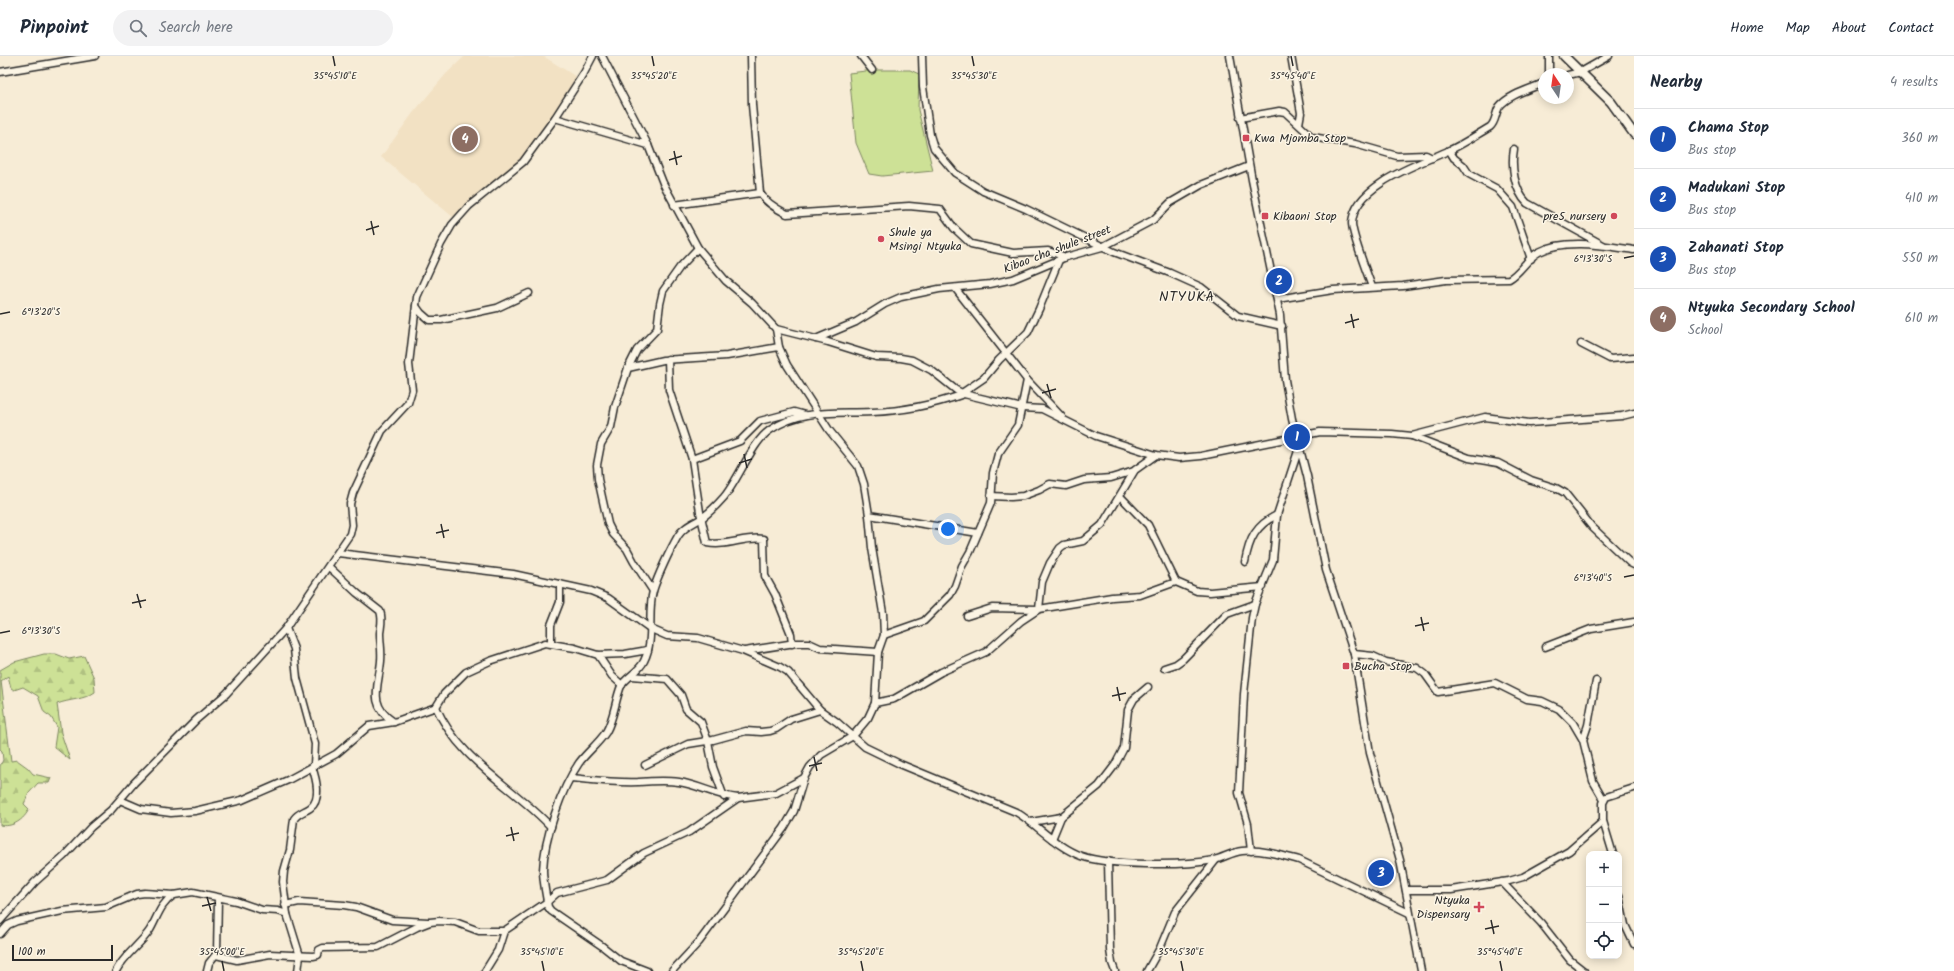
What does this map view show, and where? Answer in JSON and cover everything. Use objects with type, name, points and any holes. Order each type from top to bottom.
[{"type":"street","points":[[0,72],[95,56]]},
{"type":"street","points":[[0,920],[35,882],[64,856],[86,832],[120,800],[134,783],[196,720],[226,694],[286,628],[329,567],[350,534],[352,524],[350,501],[379,436],[388,422],[408,403],[411,397],[412,380],[409,364],[417,297],[428,271],[452,225],[469,206],[523,162],[555,118],[584,73],[593,56]]},
{"type":"street","points":[[602,56],[648,145],[663,183],[698,248],[726,281],[752,303],[776,329],[779,346],[787,365],[817,412],[858,466],[864,484],[869,514],[872,548],[879,582],[884,635],[878,652],[875,703],[868,718],[853,736],[821,755],[810,767],[804,778],[794,811],[784,828],[699,942],[672,971]]},
{"type":"street","points":[[751,56],[752,105],[760,193],[763,198],[787,214],[909,206],[940,209],[954,228],[971,244],[1013,253],[1048,251],[1066,256]]},
{"type":"street","points":[[861,56],[872,70]]},
{"type":"street","points":[[922,56],[923,87],[930,135],[934,148],[955,173],[983,191],[1026,208],[1102,247],[1201,287],[1238,316],[1282,326]]},
{"type":"street","points":[[1230,56],[1249,166],[1282,326],[1285,380],[1295,437],[1307,476],[1326,570],[1354,654],[1370,753],[1395,843],[1406,890],[1421,971]]},
{"type":"street","points":[[1291,56],[1301,113],[1300,124]]},
{"type":"street","points":[[1549,56],[1550,68]]},
{"type":"street","points":[[1564,56],[1611,102],[1634,134]]},
{"type":"street","points":[[1574,74],[1580,72],[1609,56]]},
{"type":"street","points":[[1372,287],[1352,224],[1357,208],[1372,189],[1386,179],[1449,150],[1493,125],[1498,108],[1509,99],[1538,86]]},
{"type":"street","points":[[1240,118],[1279,110],[1285,112],[1300,124],[1312,137],[1355,144],[1397,156],[1426,155],[1432,158]]},
{"type":"street","points":[[555,118],[648,145]]},
{"type":"street","points":[[1514,149],[1513,170],[1522,198],[1606,247]]},
{"type":"street","points":[[1449,150],[1454,158],[1466,167],[1469,174],[1497,189],[1513,207],[1531,258]]},
{"type":"street","name":"Kibao cha shule street","points":[[816,339],[856,322],[885,304],[901,297],[914,293],[990,284],[1013,279],[1066,256],[1102,247],[1153,220],[1170,203],[1201,185],[1249,166]]},
{"type":"street","points":[[674,204],[760,193]]},
{"type":"street","points":[[1277,299],[1333,290],[1404,286],[1446,280],[1509,279],[1538,252],[1564,245],[1634,250]]},
{"type":"street","points":[[653,591],[627,549],[613,534],[608,524],[598,479],[598,459],[601,444],[610,426],[628,368],[637,350],[657,329],[660,304],[664,291],[680,267],[698,248]]},
{"type":"street","points":[[647,971],[620,961],[602,946],[558,917],[548,907],[543,872],[551,827],[570,778],[580,762],[606,732],[622,685],[632,676],[644,661],[648,650],[651,629],[651,602],[653,591],[678,536],[688,526],[702,518],[714,508],[734,485],[759,440],[784,422],[817,412],[873,412],[916,408],[936,404],[963,393],[984,378],[999,360],[1007,354],[1028,332],[1059,260]]},
{"type":"street","points":[[955,288],[1027,380],[1067,422]]},
{"type":"street","points":[[416,306],[420,313],[429,320],[441,320],[497,308],[529,293]]},
{"type":"street","points":[[776,329],[851,348],[876,357],[912,360],[931,370],[952,388],[963,393],[1022,408],[1042,408],[1096,436],[1156,455],[1171,458],[1201,456],[1327,431],[1412,436],[1469,458],[1498,463],[1531,480],[1556,488],[1565,493],[1600,536],[1634,565]]},
{"type":"street","points":[[1581,344],[1610,359],[1634,357]]},
{"type":"street","points":[[628,368],[668,359],[727,356],[779,346]]},
{"type":"street","points":[[668,359],[669,390],[692,459],[702,518],[708,542],[719,545],[755,538],[764,539],[765,576],[775,594],[791,634],[792,644]]},
{"type":"street","points":[[884,635],[924,621],[950,595],[956,586],[962,566],[991,504],[993,472],[998,454],[1018,424],[1027,380]]},
{"type":"street","points":[[692,459],[740,441],[760,421],[794,412],[806,415]]},
{"type":"street","points":[[1412,436],[1485,417],[1529,423],[1616,417],[1634,413]]},
{"type":"street","points":[[1251,851],[1250,831],[1240,799],[1239,789],[1244,694],[1255,604],[1273,560],[1277,515],[1288,477],[1299,448]]},
{"type":"street","points":[[991,496],[1023,496],[1050,484],[1066,486],[1084,480],[1111,478],[1135,470],[1156,455]]},
{"type":"street","points":[[1039,610],[1042,582],[1056,554],[1064,545],[1083,541],[1092,535],[1102,525],[1135,470]]},
{"type":"street","points":[[1120,496],[1148,525],[1176,582],[1197,591],[1210,592],[1262,586]]},
{"type":"street","points":[[869,514],[978,533]]},
{"type":"street","points":[[1245,562],[1250,538],[1255,531],[1269,519],[1277,515]]},
{"type":"street","points":[[338,553],[513,574],[591,591],[608,598],[651,629],[667,636],[698,638],[743,651],[788,672],[820,710],[866,747],[900,764],[1016,812],[1031,822],[1042,833],[1070,851],[1082,856],[1108,861],[1187,863],[1216,860],[1236,852],[1251,851],[1280,854],[1299,860],[1410,913]]},
{"type":"street","points":[[329,567],[357,593],[380,611],[381,655],[376,696],[384,712],[394,722]]},
{"type":"street","points":[[967,616],[992,608],[1039,610],[1101,599],[1140,595],[1176,582]]},
{"type":"street","points":[[551,643],[551,625],[560,602],[560,584]]},
{"type":"street","points":[[1164,668],[1176,664],[1184,659],[1227,614],[1255,604]]},
{"type":"street","points":[[875,703],[894,699],[923,684],[941,672],[986,652],[1021,620],[1039,610]]},
{"type":"street","points":[[1545,647],[1591,629],[1634,622]]},
{"type":"street","points":[[286,628],[294,649],[298,678],[315,744],[313,766],[316,780],[316,797],[313,805],[297,815],[293,821],[290,850],[284,876],[285,905],[300,956],[298,971]]},
{"type":"street","points":[[120,800],[148,811],[171,813],[195,811],[242,800],[288,780],[338,752],[370,726],[394,722],[436,707],[448,690],[466,672],[490,661],[527,648],[545,643],[551,643],[598,654],[625,654],[648,650]]},
{"type":"street","points":[[743,651],[809,643],[820,648],[878,652]]},
{"type":"street","points":[[598,654],[612,676],[622,685]]},
{"type":"street","points":[[1354,654],[1373,656],[1386,662],[1417,668],[1425,674],[1438,692],[1495,683],[1500,684],[1527,699],[1542,701],[1559,709],[1573,723],[1583,740],[1593,781],[1604,800],[1603,821],[1612,851]]},
{"type":"street","points":[[632,676],[668,680],[681,695],[686,709],[700,719],[708,741],[713,767],[724,797]]},
{"type":"street","points":[[1583,740],[1588,725],[1596,681]]},
{"type":"street","points":[[1052,839],[1061,817],[1099,786],[1115,765],[1124,748],[1128,710],[1134,699],[1148,687]]},
{"type":"street","points":[[436,707],[449,730],[472,759],[534,808],[551,827]]},
{"type":"street","points":[[645,765],[688,744],[708,741],[739,732],[770,731],[790,719],[820,710]]},
{"type":"street","points":[[570,778],[638,782],[651,780],[679,782],[724,797],[738,798],[776,793],[804,778]]},
{"type":"street","points":[[1604,800],[1610,795],[1634,788]]},
{"type":"street","points":[[485,971],[498,950],[504,932],[559,892],[598,883],[615,876],[644,853],[689,832],[738,798]]},
{"type":"street","points":[[1031,822],[1061,817]]},
{"type":"street","points":[[1406,890],[1451,890],[1523,877],[1569,851],[1603,821]]},
{"type":"street","points":[[1147,971],[1160,948],[1175,912],[1216,860]]},
{"type":"street","points":[[1108,861],[1110,950],[1115,971]]},
{"type":"street","points":[[1502,882],[1537,918],[1570,960],[1584,971]]},
{"type":"street","points":[[0,934],[12,923],[34,916],[106,907],[137,894],[145,893],[174,895],[192,892],[236,901],[262,910],[278,911],[287,914]]},
{"type":"street","points":[[116,971],[121,962],[149,931],[162,905],[174,895]]},
{"type":"street","points":[[207,971],[209,963],[216,955],[218,898]]},
{"type":"street","points":[[285,905],[299,902],[344,905],[356,907],[392,920],[455,922],[478,931],[504,932]]},
{"type":"street","points":[[1622,910],[1625,924],[1634,944]]},
{"type":"street","points":[[216,955],[237,960],[270,954],[316,956],[323,948],[378,947],[430,922]]},
{"type":"shaded area","points":[[465,56],[543,56],[578,78],[556,111],[520,159],[453,217],[381,157],[413,113],[446,74]]},
{"type":"green space","points":[[874,70],[910,70],[919,74],[918,110],[933,171],[882,176],[869,174],[856,143],[849,73]]},
{"type":"green space","points":[[44,654],[56,654],[69,659],[84,656],[94,678],[95,692],[86,697],[57,704],[61,733],[70,760],[54,747],[57,727],[51,717],[44,712],[38,696],[23,687],[14,690],[11,688],[8,676],[1,681],[11,761],[17,760],[28,768],[33,774],[51,778],[49,783],[38,783],[29,793],[24,804],[29,809],[24,817],[13,824],[4,826],[0,825],[0,766],[3,760],[2,751],[0,749],[0,670],[14,662]]},
{"type":"place","name":"Kwa Mjomba Stop","points":[[1246,138]]},
{"type":"place","name":"Ntyuka Secondary School","points":[[465,139]]},
{"type":"place","name":"Kibaoni Stop","points":[[1265,216]]},
{"type":"place","name":"pre5 nursery","points":[[1614,216]]},
{"type":"place","name":"Shule ya Msingi Ntyuka","points":[[881,239]]},
{"type":"place","name":"Madukani Stop","points":[[1279,281]]},
{"type":"place","name":"Chama Stop","points":[[1297,437]]},
{"type":"place","name":"Bucha Stop","points":[[1346,666]]},
{"type":"place","name":"Zahanati Stop","points":[[1381,873]]},
{"type":"place","name":"Ntyuka Dispensary","points":[[1479,907]]},
{"type":"district","name":"NTYUKA","points":[[1187,296]]}]
